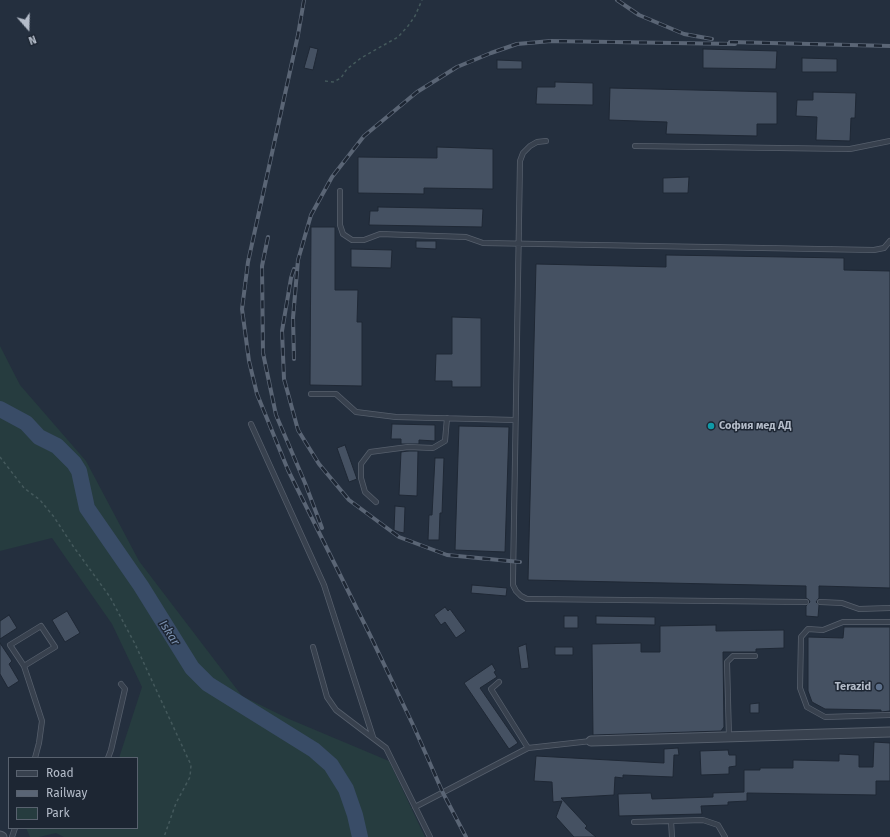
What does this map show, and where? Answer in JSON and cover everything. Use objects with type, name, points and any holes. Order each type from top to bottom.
[{"type":"street","points":[[591,741],[890,732]]},
{"type":"lane","points":[[546,141],[537,142],[530,146],[523,153],[520,161],[513,578],[513,584],[516,591],[527,599],[806,602]]},
{"type":"lane","points":[[635,146],[850,150],[890,141]]},
{"type":"lane","points":[[340,191],[340,225],[343,234],[352,240],[364,240],[380,234],[466,237],[483,243],[874,250],[884,248],[890,241]]},
{"type":"lane","points":[[311,394],[336,394],[356,412],[396,417],[515,420]]},
{"type":"lane","points":[[376,502],[366,492],[361,478],[361,464],[370,452],[408,447],[434,448],[445,441],[446,418]]},
{"type":"lane","points":[[251,424],[324,585],[373,737]]},
{"type":"lane","points":[[820,602],[842,602],[859,609],[890,608]]},
{"type":"lane","points":[[890,622],[843,622],[823,630],[808,630],[801,637],[800,688],[807,707],[825,717],[890,715]]},
{"type":"lane","points":[[24,666],[55,647],[42,626],[10,645],[24,666],[42,721],[35,757]]},
{"type":"lane","points":[[313,647],[327,697],[336,710],[386,748],[430,837]]},
{"type":"lane","points":[[729,737],[727,662],[733,656],[755,656]]},
{"type":"lane","points":[[499,682],[491,689],[528,748]]},
{"type":"lane","points":[[108,757],[125,689],[121,684]]},
{"type":"lane","points":[[415,807],[528,748],[591,741]]},
{"type":"lane","points":[[634,822],[703,820],[718,825],[725,837]]},
{"type":"lane","points":[[671,821],[672,837]]},
{"type":"path","points":[[325,82],[333,82],[341,78],[361,58],[398,37],[415,16],[421,1]]},
{"type":"path","points":[[0,457],[24,488],[40,500],[54,517],[110,597],[135,644],[191,765],[190,777],[176,803],[164,837]]},
{"type":"green space","points":[[0,346],[20,385],[86,461],[139,561],[242,696],[289,719],[389,761],[425,837],[64,837],[56,833],[39,837],[30,837],[26,829],[138,829],[138,757],[119,757],[142,687],[112,624],[52,538],[0,551]]},
{"type":"building","points":[[310,47],[318,49],[313,70],[304,68]]},
{"type":"building","points":[[703,49],[777,51],[776,69],[703,68]]},
{"type":"building","points":[[802,58],[837,59],[837,72],[802,72]]},
{"type":"building","points":[[497,60],[522,61],[522,69],[497,69]]},
{"type":"building","points":[[555,82],[593,83],[593,105],[536,104],[537,87],[555,87]]},
{"type":"building","points":[[610,88],[777,92],[777,124],[757,124],[757,136],[666,134],[667,122],[609,120]]},
{"type":"building","points":[[813,92],[856,93],[855,118],[851,118],[850,141],[816,140],[817,117],[796,116],[797,100],[813,100]]},
{"type":"building","points":[[437,147],[493,149],[493,189],[424,188],[424,194],[358,193],[358,157],[437,158]]},
{"type":"building","points":[[689,177],[688,193],[663,193],[663,178]]},
{"type":"building","points":[[378,207],[483,209],[482,227],[369,225],[370,211],[378,211]]},
{"type":"building","points":[[311,227],[335,227],[335,290],[358,290],[357,322],[362,322],[362,386],[310,385]]},
{"type":"building","points":[[416,241],[436,241],[436,249],[416,248]]},
{"type":"building","points":[[351,249],[392,250],[391,268],[351,267]]},
{"type":"building","name":"София мед АД","points":[[666,255],[844,258],[844,270],[890,271],[890,588],[819,586],[819,598],[816,602],[819,605],[818,617],[806,616],[806,606],[810,602],[806,598],[806,586],[528,580],[536,264],[666,267]]},
{"type":"building","points":[[452,317],[481,318],[481,387],[452,387],[452,381],[435,381],[436,354],[452,354]]},
{"type":"building","points":[[392,424],[435,425],[435,441],[419,440],[419,444],[401,444],[401,439],[391,439]]},
{"type":"building","points":[[459,426],[509,427],[505,552],[455,550]]},
{"type":"building","points":[[345,445],[357,479],[349,482],[337,448]]},
{"type":"building","points":[[418,451],[417,496],[399,495],[401,452]]},
{"type":"building","points":[[435,458],[444,458],[442,513],[440,513],[439,540],[428,540],[429,515],[432,515]]},
{"type":"building","points":[[395,506],[405,507],[404,533],[394,530]]},
{"type":"building","points":[[472,585],[507,588],[506,596],[471,593]]},
{"type":"building","points":[[445,607],[448,611],[450,609],[466,631],[456,638],[445,622],[441,625],[434,615]]},
{"type":"building","points":[[67,611],[80,633],[65,642],[52,620]]},
{"type":"building","points":[[9,615],[17,628],[0,639],[0,621]]},
{"type":"building","points":[[564,616],[578,616],[578,628],[564,628]]},
{"type":"building","points":[[596,616],[655,617],[655,625],[596,624]]},
{"type":"building","points":[[716,625],[716,631],[784,630],[784,648],[756,649],[756,652],[723,652],[724,727],[721,731],[593,735],[592,644],[641,643],[641,652],[660,652],[660,626]]},
{"type":"building","points":[[844,627],[890,627],[890,711],[881,712],[881,710],[825,709],[812,702],[808,691],[808,637],[843,638]]},
{"type":"building","points":[[0,643],[12,661],[9,664],[19,681],[8,688],[0,674]]},
{"type":"building","points":[[526,644],[529,668],[521,669],[518,647]]},
{"type":"building","points":[[555,647],[573,647],[573,655],[555,655]]},
{"type":"building","points":[[492,664],[496,671],[494,672],[497,677],[480,688],[518,743],[509,749],[464,683]]},
{"type":"building","points":[[759,703],[759,713],[750,713],[750,704]]},
{"type":"building","points":[[874,742],[890,743],[890,781],[876,781],[876,795],[747,793],[747,801],[728,802],[728,805],[701,806],[702,814],[619,816],[618,794],[651,793],[652,799],[713,797],[713,793],[744,792],[744,770],[760,770],[760,768],[793,768],[793,760],[839,761],[839,754],[859,755],[859,767],[873,767]]},
{"type":"building","points":[[678,748],[679,755],[674,755],[673,777],[623,775],[623,778],[615,777],[614,795],[561,798],[587,826],[585,828],[596,837],[574,837],[556,817],[562,801],[553,802],[552,782],[534,781],[536,756],[664,763],[664,749]]},
{"type":"building","points":[[728,750],[729,755],[736,755],[736,766],[729,767],[729,774],[701,775],[700,751]]},
{"type":"waterway","name":"Iskar","points":[[0,409],[26,423],[39,437],[57,446],[74,463],[79,471],[87,508],[141,586],[192,668],[208,684],[314,750],[331,765],[346,789],[355,815],[360,837]]},
{"type":"railway","points":[[304,0],[298,35],[248,262],[242,309],[249,361],[257,394],[288,470],[370,635],[414,727],[443,793],[466,837]]},
{"type":"railway","points":[[617,0],[639,15],[684,34],[712,39]]},
{"type":"railway","points":[[294,359],[293,318],[298,260],[311,215],[332,177],[364,136],[417,92],[457,67],[517,44],[551,41],[735,44]]},
{"type":"railway","points":[[730,42],[890,46]]},
{"type":"railway","points":[[268,237],[262,266],[263,353],[276,415],[305,483],[322,528]]},
{"type":"railway","points":[[294,269],[291,278],[282,331],[284,379],[298,430],[319,464],[349,500],[399,537],[447,555],[520,562]]},
{"type":"place","name":"София мед АД","points":[[711,426]]},
{"type":"place","name":"Terazid","points":[[879,687]]}]
